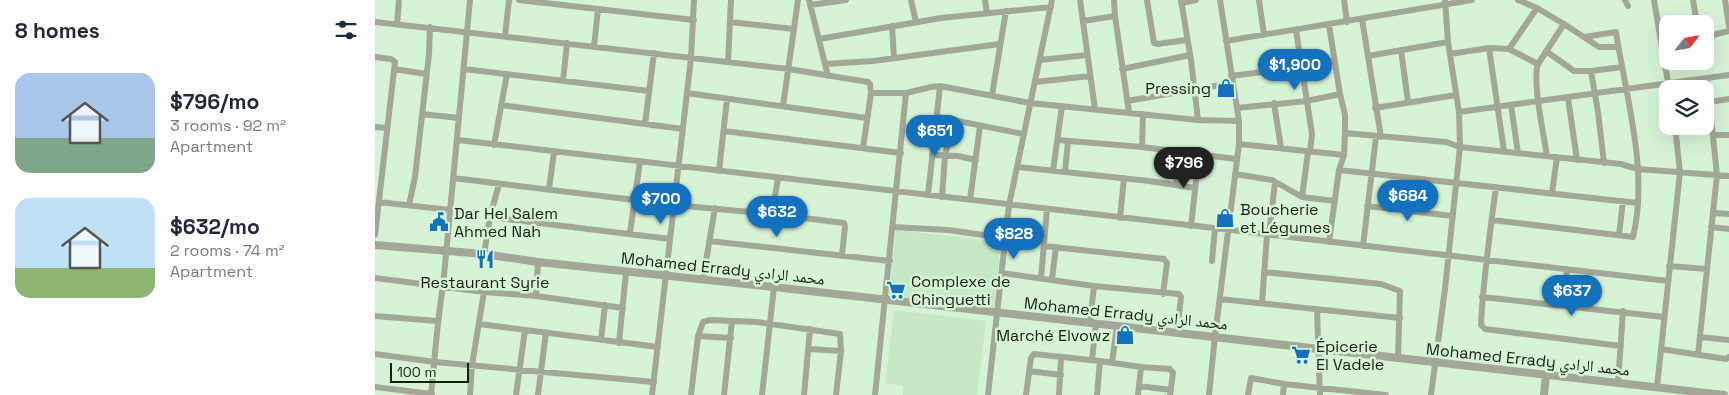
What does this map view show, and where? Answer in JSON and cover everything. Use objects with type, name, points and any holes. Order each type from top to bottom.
[{"type":"street","points":[[397,24],[399,0]]},
{"type":"street","points":[[375,388],[391,392],[431,394],[464,69],[465,33],[470,0]]},
{"type":"street","points":[[505,36],[509,0]]},
{"type":"street","points":[[519,0],[567,3],[598,9],[694,20]]},
{"type":"street","points":[[652,395],[691,58],[694,0]]},
{"type":"street","points":[[728,62],[731,0]]},
{"type":"street","points":[[783,106],[799,0]]},
{"type":"street","points":[[828,76],[809,2],[843,0]]},
{"type":"street","points":[[911,0],[916,22]]},
{"type":"street","points":[[985,0],[987,13]]},
{"type":"street","points":[[1080,0],[1095,109]]},
{"type":"street","points":[[1114,0],[1129,112]]},
{"type":"street","points":[[1147,0],[1154,42],[1158,44],[1186,40]]},
{"type":"street","points":[[1196,0],[1181,2],[1198,120]]},
{"type":"street","points":[[1209,395],[1239,144],[1239,122],[1220,0]]},
{"type":"street","points":[[1259,0],[1264,35]]},
{"type":"street","points":[[1344,0],[1347,22]]},
{"type":"street","points":[[1226,41],[1347,22],[1446,2],[1472,0]]},
{"type":"street","points":[[1518,0],[1537,8],[1601,48],[1618,47]]},
{"type":"street","points":[[1654,0],[1659,23]]},
{"type":"street","points":[[1693,0],[1696,15]]},
{"type":"street","points":[[1725,0],[1729,26]]},
{"type":"street","points":[[819,39],[916,22],[1006,11],[1051,2],[1009,205],[989,395]]},
{"type":"street","points":[[1431,395],[1444,299],[1460,147],[1459,112],[1448,42],[1446,2]]},
{"type":"street","points":[[1509,49],[1537,8]]},
{"type":"street","points":[[593,47],[598,9]]},
{"type":"street","points":[[993,95],[1006,11]]},
{"type":"street","points":[[1083,21],[1115,16]]},
{"type":"street","points":[[1362,19],[1378,137],[1371,174],[1363,246]]},
{"type":"street","points":[[375,22],[789,69],[870,83],[871,93],[863,148]]},
{"type":"street","points":[[730,22],[794,29]]},
{"type":"street","points":[[1329,24],[1345,115],[1344,155],[1339,170],[1329,242]]},
{"type":"street","points":[[1547,156],[1536,70],[1564,24]]},
{"type":"street","points":[[892,26],[895,58]]},
{"type":"street","points":[[409,205],[413,191],[430,27]]},
{"type":"street","points":[[1296,30],[1312,134],[1303,196]]},
{"type":"street","points":[[1714,35],[1729,31]]},
{"type":"street","points":[[1491,220],[1633,236],[1638,203],[1638,169],[1627,90],[1616,32],[1584,37]]},
{"type":"street","points":[[1367,56],[1448,42]]},
{"type":"street","points":[[563,81],[567,43]]},
{"type":"street","points":[[825,64],[895,58],[1000,44]]},
{"type":"street","points":[[1450,54],[1489,48],[1509,49],[1538,64]]},
{"type":"street","points":[[1489,48],[1503,151]]},
{"type":"street","points":[[1401,50],[1409,102]]},
{"type":"street","points":[[1546,51],[1573,70],[1591,71],[1623,67]]},
{"type":"street","points":[[645,124],[654,54]]},
{"type":"street","points":[[1122,69],[1190,55]]},
{"type":"street","points":[[1040,60],[1087,56]]},
{"type":"street","points":[[375,57],[393,60],[394,69],[375,235]]},
{"type":"street","points":[[1127,101],[1195,90],[1232,79],[1302,67]]},
{"type":"street","points":[[394,69],[426,74]]},
{"type":"street","points":[[464,69],[649,91]]},
{"type":"street","points":[[1591,71],[1604,163]]},
{"type":"street","points":[[494,145],[507,74]]},
{"type":"street","points":[[1702,80],[1729,75]]},
{"type":"street","points":[[1035,82],[1089,76]]},
{"type":"street","points":[[928,195],[940,86]]},
{"type":"street","points":[[871,93],[906,93],[940,86],[1030,103],[1198,120],[1239,122]]},
{"type":"street","points":[[1459,112],[1627,90],[1659,88]]},
{"type":"street","points":[[687,93],[867,118]]},
{"type":"street","points":[[875,395],[906,93]]},
{"type":"street","points":[[1237,108],[1307,101],[1340,94]]},
{"type":"street","points":[[1375,108],[1456,95]]},
{"type":"street","points":[[1568,98],[1577,160]]},
{"type":"street","points":[[719,170],[727,99]]},
{"type":"street","points":[[1714,101],[1729,99]]},
{"type":"street","points":[[1274,103],[1281,148]]},
{"type":"street","points":[[501,105],[683,129]]},
{"type":"street","points":[[1511,105],[1518,153]]},
{"type":"street","points":[[1053,171],[1063,106]]},
{"type":"street","points":[[422,114],[459,118]]},
{"type":"street","points":[[1143,114],[1143,146]]},
{"type":"street","points":[[938,117],[1023,134]]},
{"type":"street","points":[[942,197],[945,156],[953,121]]},
{"type":"street","points":[[970,200],[979,126]]},
{"type":"street","points":[[375,127],[387,128]]},
{"type":"street","points":[[724,131],[901,153]]},
{"type":"street","points":[[1345,133],[1446,142],[1460,147],[1621,164],[1638,169],[1729,176]]},
{"type":"street","points":[[1657,387],[1679,172],[1676,135]]},
{"type":"street","points":[[1698,355],[1717,175],[1714,135],[1729,135]]},
{"type":"street","points":[[457,140],[1668,281]]},
{"type":"street","points":[[1058,140],[1143,146],[1236,159]]},
{"type":"street","points":[[1065,172],[1068,141]]},
{"type":"street","points":[[1239,144],[1344,155]]},
{"type":"street","points":[[1176,184],[1179,151]]},
{"type":"street","points":[[549,189],[554,152]]},
{"type":"street","points":[[1191,226],[1199,154]]},
{"type":"street","points":[[932,155],[958,156],[976,160]]},
{"type":"street","points":[[1552,193],[1557,158]]},
{"type":"street","points":[[630,233],[640,161]]},
{"type":"street","points":[[1018,167],[1176,184],[1195,188]]},
{"type":"street","points":[[1339,170],[1638,203]]},
{"type":"street","points":[[1235,174],[1275,182],[1303,196],[1335,202]]},
{"type":"street","points":[[453,178],[635,200]]},
{"type":"street","points":[[772,214],[778,178]]},
{"type":"street","points":[[1120,218],[1124,178]]},
{"type":"street","points":[[1263,303],[1264,272],[1275,182]]},
{"type":"street","points":[[484,254],[490,217],[499,184]]},
{"type":"street","points":[[1495,188],[1482,296],[1481,325],[1485,329],[1621,346]]},
{"type":"street","points":[[1619,235],[1623,201]]},
{"type":"street","points":[[379,202],[449,210]]},
{"type":"street","points":[[674,205],[844,223],[842,255]]},
{"type":"street","points":[[1367,206],[1452,216]]},
{"type":"street","points":[[703,279],[715,208]]},
{"type":"street","points":[[1041,278],[1047,209]]},
{"type":"street","points":[[1713,213],[1729,214]]},
{"type":"street","points":[[490,217],[670,239]]},
{"type":"street","points":[[893,227],[948,230],[1005,238]]},
{"type":"street","points":[[1711,227],[1729,229]]},
{"type":"street","points":[[1212,261],[1215,228]]},
{"type":"street","points":[[709,241],[842,255],[889,262]]},
{"type":"street","name":"Mohamed Errady محمد الرادي","points":[[375,245],[484,254],[627,272],[774,286],[1724,395]]},
{"type":"street","points":[[1044,246],[1164,259],[1167,263],[1163,294]]},
{"type":"street","points":[[1052,279],[1055,247]]},
{"type":"street","points":[[536,296],[539,262]]},
{"type":"street","points":[[1669,266],[1707,269]]},
{"type":"street","points":[[1564,305],[1567,270]]},
{"type":"street","points":[[619,343],[627,272]]},
{"type":"street","points":[[1264,272],[1381,284],[1397,289],[1400,291],[1401,296],[1398,358]]},
{"type":"street","points":[[1002,273],[1094,286],[1181,295],[1177,332]]},
{"type":"street","points":[[375,278],[623,308]]},
{"type":"street","points":[[762,395],[774,286]]},
{"type":"street","points":[[1092,360],[1094,286]]},
{"type":"street","points":[[470,395],[472,365],[484,292]]},
{"type":"street","points":[[1482,296],[1664,317]]},
{"type":"street","points":[[1220,299],[1400,318]]},
{"type":"street","points":[[601,340],[605,305]]},
{"type":"street","points":[[1317,310],[1321,392]]},
{"type":"street","points":[[1618,383],[1623,312]]},
{"type":"street","points":[[375,316],[437,321]]},
{"type":"street","points":[[691,395],[698,336],[703,322],[706,320],[769,324],[840,334],[841,351],[836,395]]},
{"type":"street","points":[[724,395],[732,321]]},
{"type":"street","points":[[479,324],[658,347]]},
{"type":"street","points":[[1112,363],[1117,326]]},
{"type":"street","points":[[804,395],[810,329]]},
{"type":"street","points":[[516,395],[525,330]]},
{"type":"street","points":[[538,395],[546,332]]},
{"type":"street","points":[[698,336],[731,338]]},
{"type":"street","points":[[1700,337],[1729,340]]},
{"type":"street","points":[[809,348],[841,351]]},
{"type":"street","points":[[1661,349],[1698,355],[1729,357]]},
{"type":"street","points":[[375,354],[435,362],[654,382]]},
{"type":"street","points":[[1026,395],[1032,356],[1092,360],[1172,370],[1171,392],[1139,386]]},
{"type":"street","points":[[1059,395],[1061,358]]},
{"type":"street","points":[[1097,395],[1100,361]]},
{"type":"street","points":[[1138,395],[1141,367]]},
{"type":"street","points":[[1029,371],[1061,375]]},
{"type":"street","points":[[1544,395],[1546,375]]},
{"type":"street","points":[[1248,395],[1251,378],[1321,392],[1386,395]]},
{"type":"street","points":[[1283,395],[1284,384]]},
{"type":"shaded area","points":[[896,230],[1001,242],[994,310],[889,298]]},
{"type":"shaded area","points":[[894,310],[986,321],[977,395],[903,395],[903,386],[885,383]]},
{"type":"place","name":"Pressing","points":[[1226,88]]},
{"type":"place","name":"Boucherie et Légumes","points":[[1225,218]]},
{"type":"place","name":"Dar Hel Salem Ahmed Nah","points":[[439,222]]},
{"type":"place","name":"Restaurant Syrie","points":[[485,259]]},
{"type":"place","name":"Complexe de Chinguetti","points":[[896,290]]},
{"type":"place","name":"Marché Elvowz","points":[[1125,335]]},
{"type":"place","name":"Épicerie El Vadele","points":[[1301,355]]}]
